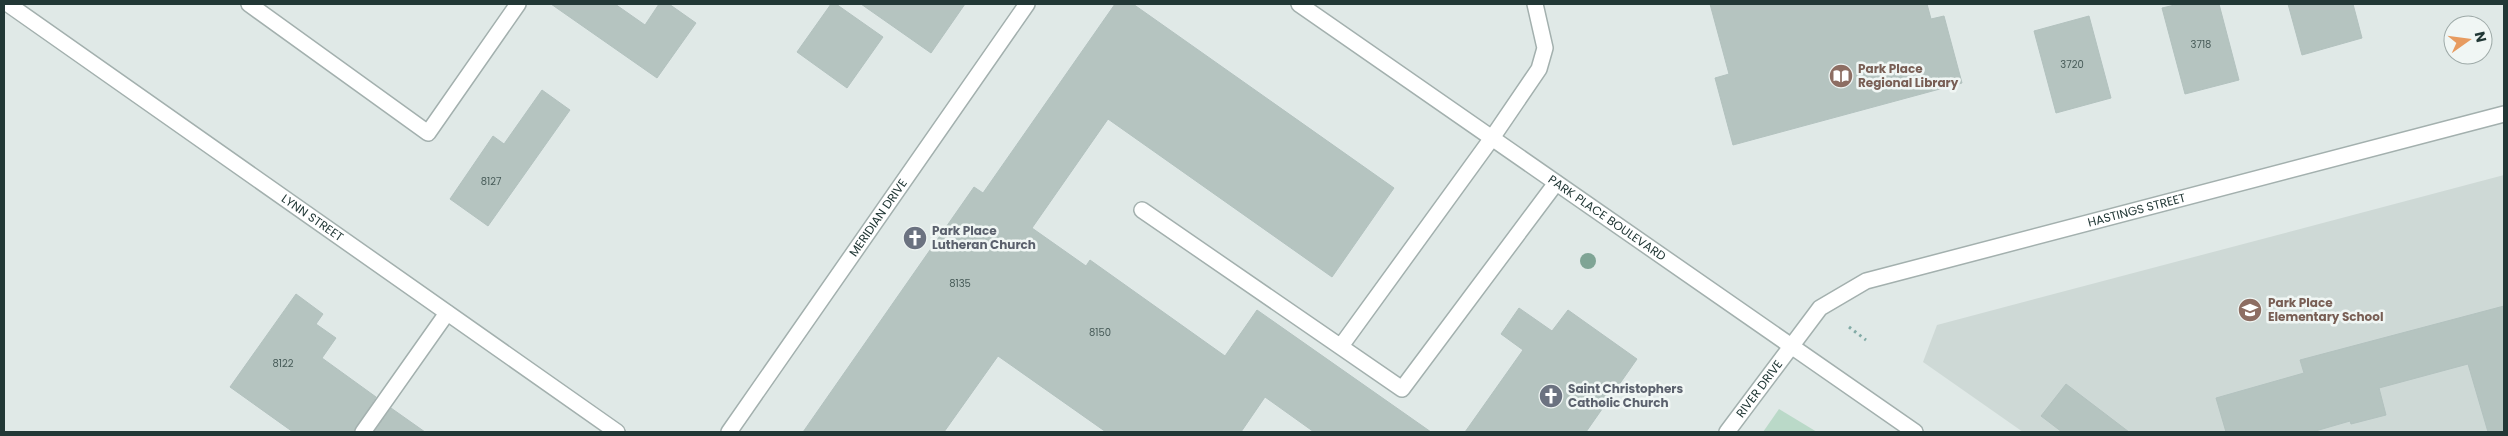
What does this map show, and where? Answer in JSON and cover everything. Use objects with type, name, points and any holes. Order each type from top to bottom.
[{"type":"street","name":"LYNN STREET","points":[[8,4],[617,432]]},
{"type":"street","points":[[249,4],[428,133],[518,4]]},
{"type":"street","name":"MERIDIAN DRIVE","points":[[729,432],[1027,4]]},
{"type":"street","name":"PARK PLACE BOULEVARD","points":[[1298,4],[1915,432]]},
{"type":"street","points":[[1341,346],[1492,138],[1539,69],[1544,48],[1535,4]]},
{"type":"street","name":"HASTINGS STREET","points":[[1791,346],[1820,308],[1866,281],[2504,114]]},
{"type":"street","points":[[1142,210],[1402,389],[1556,183]]},
{"type":"street","points":[[363,432],[447,313]]},
{"type":"street","name":"RIVER DRIVE","points":[[1727,432],[1791,346]]},
{"type":"path","points":[[1849,327],[1866,340]]},
{"type":"shaded area","name":"Park Place Elementary School","points":[[2504,175],[2504,432],[2023,432],[1923,362],[1937,325]]},
{"type":"green space","points":[[1779,409],[1817,432],[1763,432]]},
{"type":"building","points":[[551,4],[615,4],[645,25],[659,4],[669,4],[696,23],[657,78]]},
{"type":"building","points":[[831,4],[836,4],[883,37],[847,88],[797,52]]},
{"type":"building","points":[[861,4],[965,4],[931,53]]},
{"type":"building","points":[[1115,4],[1133,4],[1394,188],[1332,277],[1108,119],[1032,228],[1086,266],[1090,260],[1225,356],[1257,310],[1431,432],[1314,432],[1265,397],[1241,432],[1106,432],[998,356],[944,432],[803,432],[974,187],[983,193]]},
{"type":"building","name":"Park Place Regional Library","points":[[1710,4],[1927,4],[1931,19],[1944,16],[1962,83],[1733,145],[1715,78],[1729,74]]},
{"type":"building","points":[[2179,4],[2219,4],[2239,80],[2185,94],[2162,8]]},
{"type":"building","points":[[2288,4],[2353,4],[2362,38],[2302,55]]},
{"type":"building","points":[[2089,16],[2111,98],[2056,113],[2034,31]]},
{"type":"building","points":[[542,90],[570,110],[488,226],[450,199],[493,136],[504,144]]},
{"type":"building","points":[[296,294],[323,314],[316,324],[336,338],[322,358],[376,397],[354,432],[293,432],[230,387]]},
{"type":"building","points":[[2504,306],[2504,432],[2488,432],[2468,364],[2379,388],[2386,415],[2351,424],[2350,421],[2312,432],[2226,432],[2216,398],[2304,373],[2300,360]]},
{"type":"building","name":"Saint Christophers Catholic Church","points":[[1519,308],[1552,331],[1568,310],[1637,359],[1586,432],[1465,432],[1523,350],[1501,334]]},
{"type":"building","points":[[2066,384],[2129,432],[2062,432],[2041,416]]},
{"type":"building","points":[[391,408],[425,432],[374,432]]},
{"type":"place","name":"Park Place Regional Library","points":[[1841,76]]},
{"type":"place","name":"Park Place Lutheran Church","points":[[915,238]]},
{"type":"place","name":"Park Place Elementary School","points":[[2250,310]]},
{"type":"place","name":"Saint Christophers Catholic Church","points":[[1551,396]]}]
